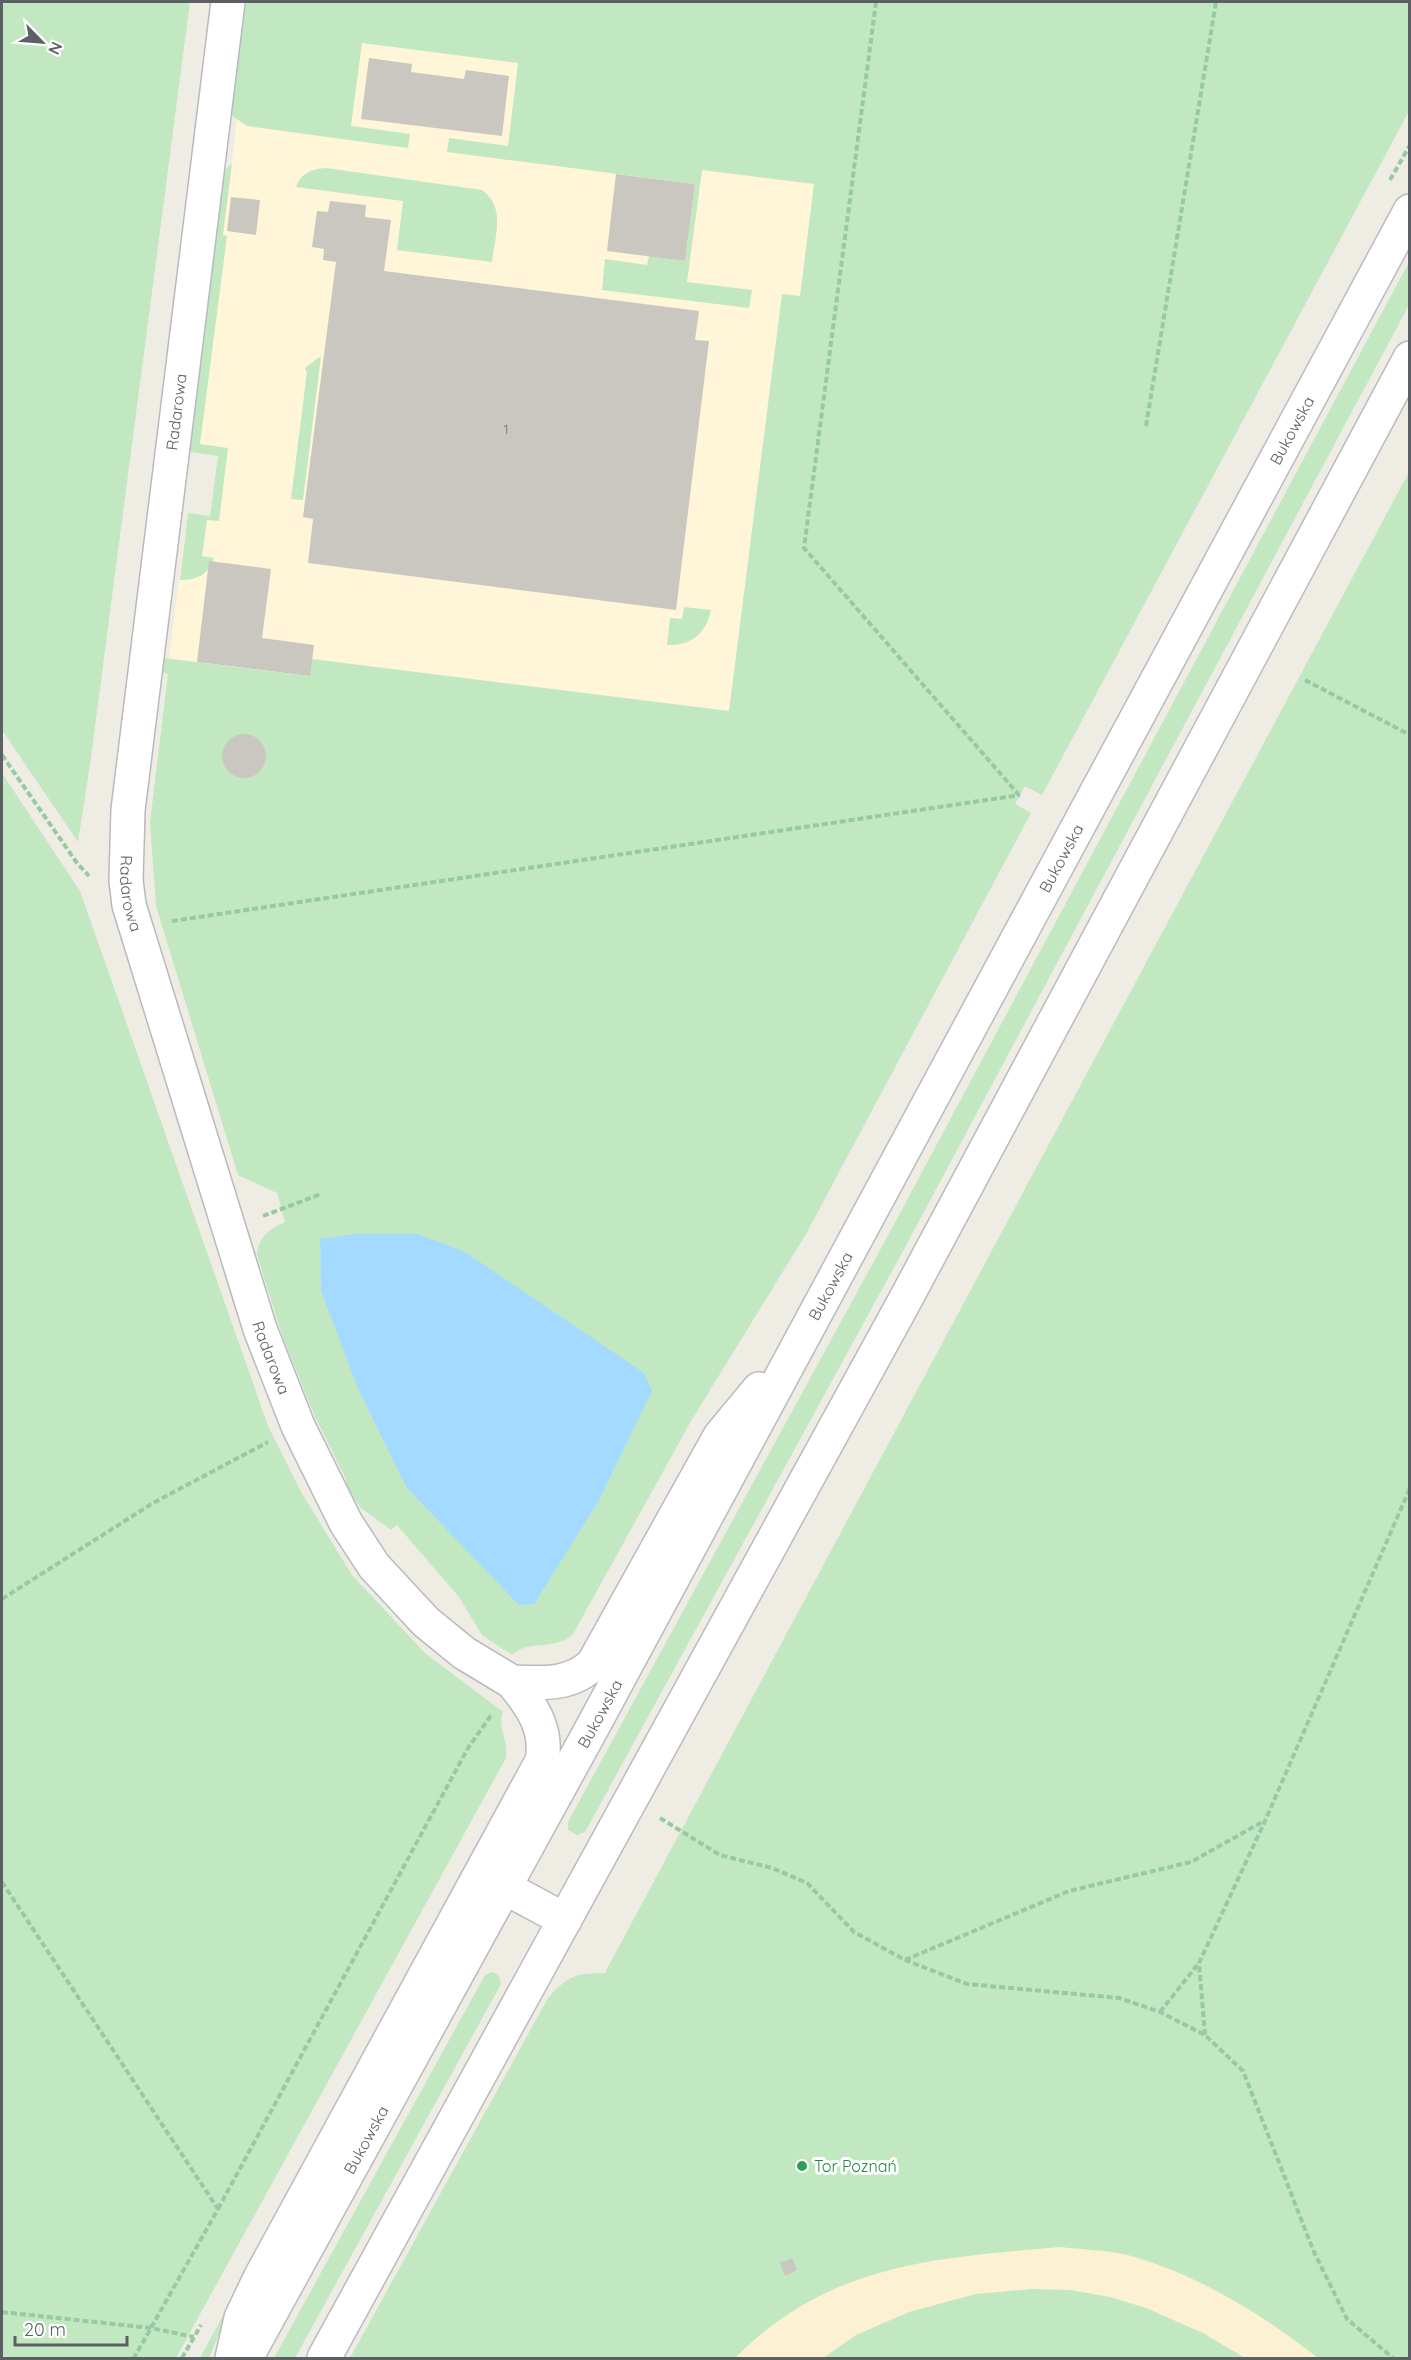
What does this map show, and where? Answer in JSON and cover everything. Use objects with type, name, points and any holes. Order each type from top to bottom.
[{"type":"main road","name":"Radarowa","points":[[228,2],[128,810],[126,880],[129,905],[261,1329],[298,1426],[346,1523],[374,1566],[426,1622],[464,1653],[505,1694]]},
{"type":"main road","name":"Bukowska","points":[[246,2358],[806,1332],[1410,211]]},
{"type":"main road","points":[[324,2358],[1016,1095],[1410,358]]},
{"type":"main road","points":[[505,1694],[559,1682],[579,1675],[593,1664],[720,1436],[806,1332]]},
{"type":"main road","points":[[232,2358],[241,2318],[260,2278],[542,1761],[544,1741],[539,1722],[529,1702],[505,1694]]},
{"type":"main road","points":[[504,1887],[565,1920]]},
{"type":"path","points":[[135,926],[1020,795],[804,548],[876,2]]},
{"type":"path","points":[[1146,426],[1216,2]]},
{"type":"path","points":[[1305,680],[1410,735]]},
{"type":"path","points":[[2,755],[77,863]]},
{"type":"path","points":[[265,1215],[321,1194]]},
{"type":"path","points":[[2,1599],[153,1503],[298,1426]]},
{"type":"path","points":[[1160,2012],[1198,1963],[1265,1821],[1410,1488]]},
{"type":"path","points":[[134,2358],[218,2209],[468,1748],[505,1694]]},
{"type":"path","points":[[630,1802],[720,1855],[772,1868],[807,1883],[854,1932],[905,1960],[967,1984],[1119,1998],[1160,2012],[1205,2035],[1243,2071],[1314,2252],[1347,2319],[1393,2358]]},
{"type":"path","points":[[905,1960],[1069,1891],[1191,1862],[1265,1821]]},
{"type":"path","points":[[2,1882],[218,2209]]},
{"type":"path","points":[[1198,1963],[1205,2035]]},
{"type":"path","points":[[2,2312],[151,2328],[200,2338]]},
{"type":"shaded area","points":[[252,2],[860,54],[757,749],[169,658],[188,513],[210,516],[218,456],[195,452]]},
{"type":"green space","points":[[2,2],[190,2],[78,842],[2,730]]},
{"type":"green space","points":[[241,2],[1409,2],[1409,111],[1042,795],[1025,786],[1015,804],[1031,813],[806,1234],[691,1421],[573,1634],[559,1642],[526,1647],[512,1655],[482,1635],[459,1597],[397,1525],[391,1530],[361,1508],[344,1483],[346,1479],[315,1417],[282,1335],[257,1255],[262,1238],[285,1222],[277,1193],[238,1175],[156,906],[150,822],[168,674],[160,672],[162,658],[309,676],[312,659],[729,711],[782,294],[800,296],[814,184],[702,170],[687,282],[752,290],[749,308],[602,290],[605,259],[647,265],[649,256],[685,261],[695,184],[447,152],[449,138],[508,146],[518,63],[362,43],[351,126],[410,134],[408,148],[247,126],[231,115],[227,104]],"holes":[[[353,1234],[379,1235],[465,1252],[507,1282],[436,1516],[407,1488],[321,1291],[320,1239]]]},
{"type":"green space","points":[[232,163],[223,235],[227,236],[200,444],[228,448],[219,521],[207,520],[202,556],[214,558],[208,569],[197,578],[180,580],[188,513],[210,516],[218,456],[185,451],[220,177]]},
{"type":"green space","points":[[326,168],[482,190],[489,197],[497,213],[492,262],[397,250],[403,201],[296,187],[301,178],[308,173]]},
{"type":"green space","points":[[1409,262],[1409,305],[902,1253],[585,1832],[577,1835],[568,1830],[568,1822],[884,1243]]},
{"type":"green space","points":[[321,356],[303,500],[291,499],[307,372],[305,368]]},
{"type":"green space","points":[[1409,472],[1409,2358],[350,2358],[548,1998],[573,1977],[605,1973]]},
{"type":"green space","points":[[684,607],[711,610],[709,618],[701,632],[690,641],[667,645],[670,618],[682,619]]},
{"type":"green space","points":[[2,773],[80,891],[268,1426],[301,1492],[352,1575],[425,1653],[503,1712],[501,1722],[506,1758],[176,2358],[2,2358]]},
{"type":"green space","points":[[492,1972],[499,1976],[501,1984],[295,2358],[274,2358],[485,1975]]},
{"type":"green space","points":[[239,2286],[209,2358],[200,2358]]},
{"type":"sand","points":[[1060,2247],[1129,2255],[1186,2276],[1255,2313],[1318,2358],[1245,2358],[1203,2333],[1146,2308],[1110,2297],[1071,2290],[1032,2289],[976,2294],[909,2312],[856,2335],[823,2358],[735,2358],[771,2326],[808,2302],[846,2284],[886,2271],[927,2262]]},
{"type":"water","points":[[353,1234],[418,1234],[465,1252],[644,1373],[652,1391],[598,1502],[534,1604],[519,1605],[407,1488],[359,1391],[321,1291],[320,1239]]},
{"type":"building","points":[[369,58],[412,64],[411,72],[464,79],[466,70],[509,76],[502,136],[361,119]]},
{"type":"building","points":[[616,174],[695,184],[685,261],[607,251]]},
{"type":"building","points":[[231,197],[260,200],[256,235],[227,231]]},
{"type":"building","points":[[330,201],[366,205],[365,217],[391,220],[384,271],[699,311],[695,340],[709,341],[676,610],[308,563],[313,519],[303,517],[336,262],[323,260],[324,249],[312,247],[317,211],[328,212]]},
{"type":"building","points":[[209,561],[271,569],[262,638],[314,645],[310,676],[197,662]]},
{"type":"building","points":[[244,734],[253,735],[260,740],[265,747],[265,765],[260,772],[253,777],[244,778],[235,777],[228,772],[223,765],[222,756],[223,747],[228,740],[235,735]]},
{"type":"building","points":[[792,2258],[797,2270],[785,2276],[780,2263]]},
{"type":"place","name":"Tor Poznań","points":[[802,2166]]}]
